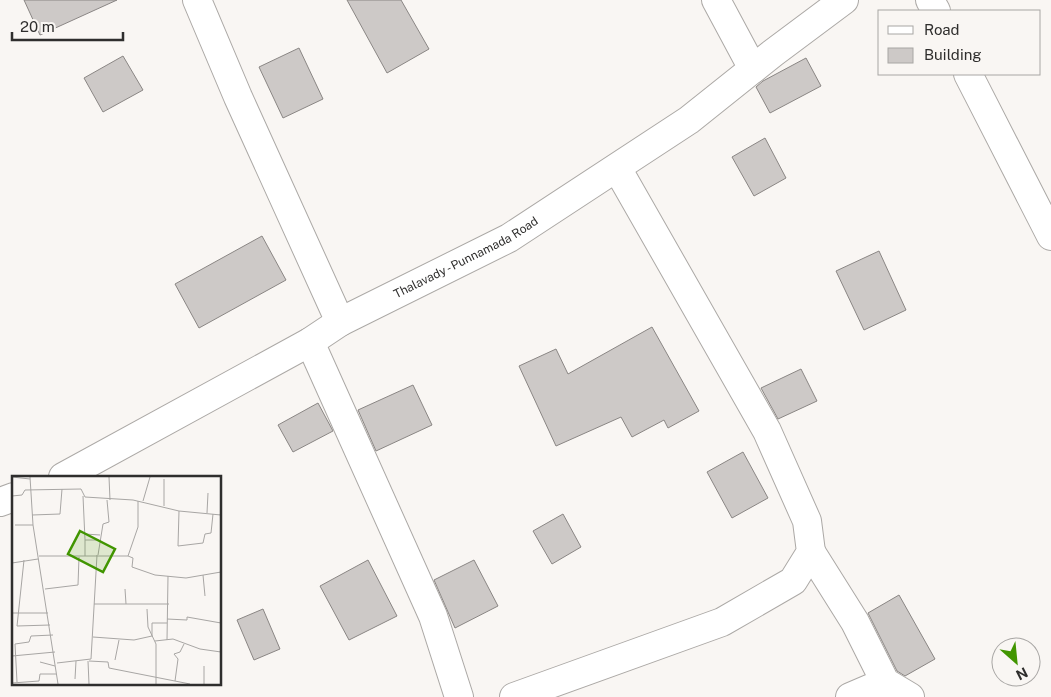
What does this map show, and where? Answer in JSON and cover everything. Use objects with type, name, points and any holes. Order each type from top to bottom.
[{"type":"street","points":[[197,0],[340,322]]},
{"type":"street","points":[[716,0],[753,69]]},
{"type":"street","name":"Thalavady - Punnamada Road","points":[[65,476],[310,342],[340,322],[509,238],[689,120],[844,0]]},
{"type":"street","points":[[969,75],[1051,236]]},
{"type":"street","points":[[617,168],[767,431],[807,521],[811,552],[855,622],[885,682],[910,697]]},
{"type":"street","points":[[310,342],[434,616],[459,697]]},
{"type":"street","points":[[0,502],[12,498]]},
{"type":"street","points":[[514,697],[722,622],[793,581],[811,552]]},
{"type":"street","points":[[850,697],[885,682]]},
{"type":"building","points":[[24,0],[117,0],[40,35]]},
{"type":"building","points":[[347,0],[401,0],[429,49],[387,73]]},
{"type":"building","points":[[299,48],[323,99],[283,118],[259,67]]},
{"type":"building","points":[[123,56],[143,90],[103,112],[84,78]]},
{"type":"building","points":[[806,58],[821,86],[770,113],[756,87],[763,81]]},
{"type":"building","points":[[765,138],[786,178],[754,196],[732,157]]},
{"type":"building","points":[[262,236],[286,280],[199,328],[175,284]]},
{"type":"building","points":[[879,251],[906,310],[864,330],[836,271]]},
{"type":"building","points":[[652,327],[699,411],[668,428],[664,420],[632,437],[621,417],[556,446],[519,366],[556,349],[568,374]]},
{"type":"building","points":[[801,369],[817,401],[778,419],[761,388]]},
{"type":"building","points":[[413,385],[432,425],[376,451],[358,410]]},
{"type":"building","points":[[318,403],[333,431],[293,452],[278,425]]},
{"type":"building","points":[[743,452],[768,498],[732,518],[707,472]]},
{"type":"building","points":[[563,514],[581,547],[552,564],[533,531]]},
{"type":"building","points":[[368,560],[397,616],[349,640],[320,586]]},
{"type":"building","points":[[474,560],[498,606],[455,628],[434,580]]},
{"type":"building","points":[[899,595],[935,659],[905,676],[897,671],[868,613]]},
{"type":"building","points":[[263,609],[280,649],[254,660],[237,620]]}]
